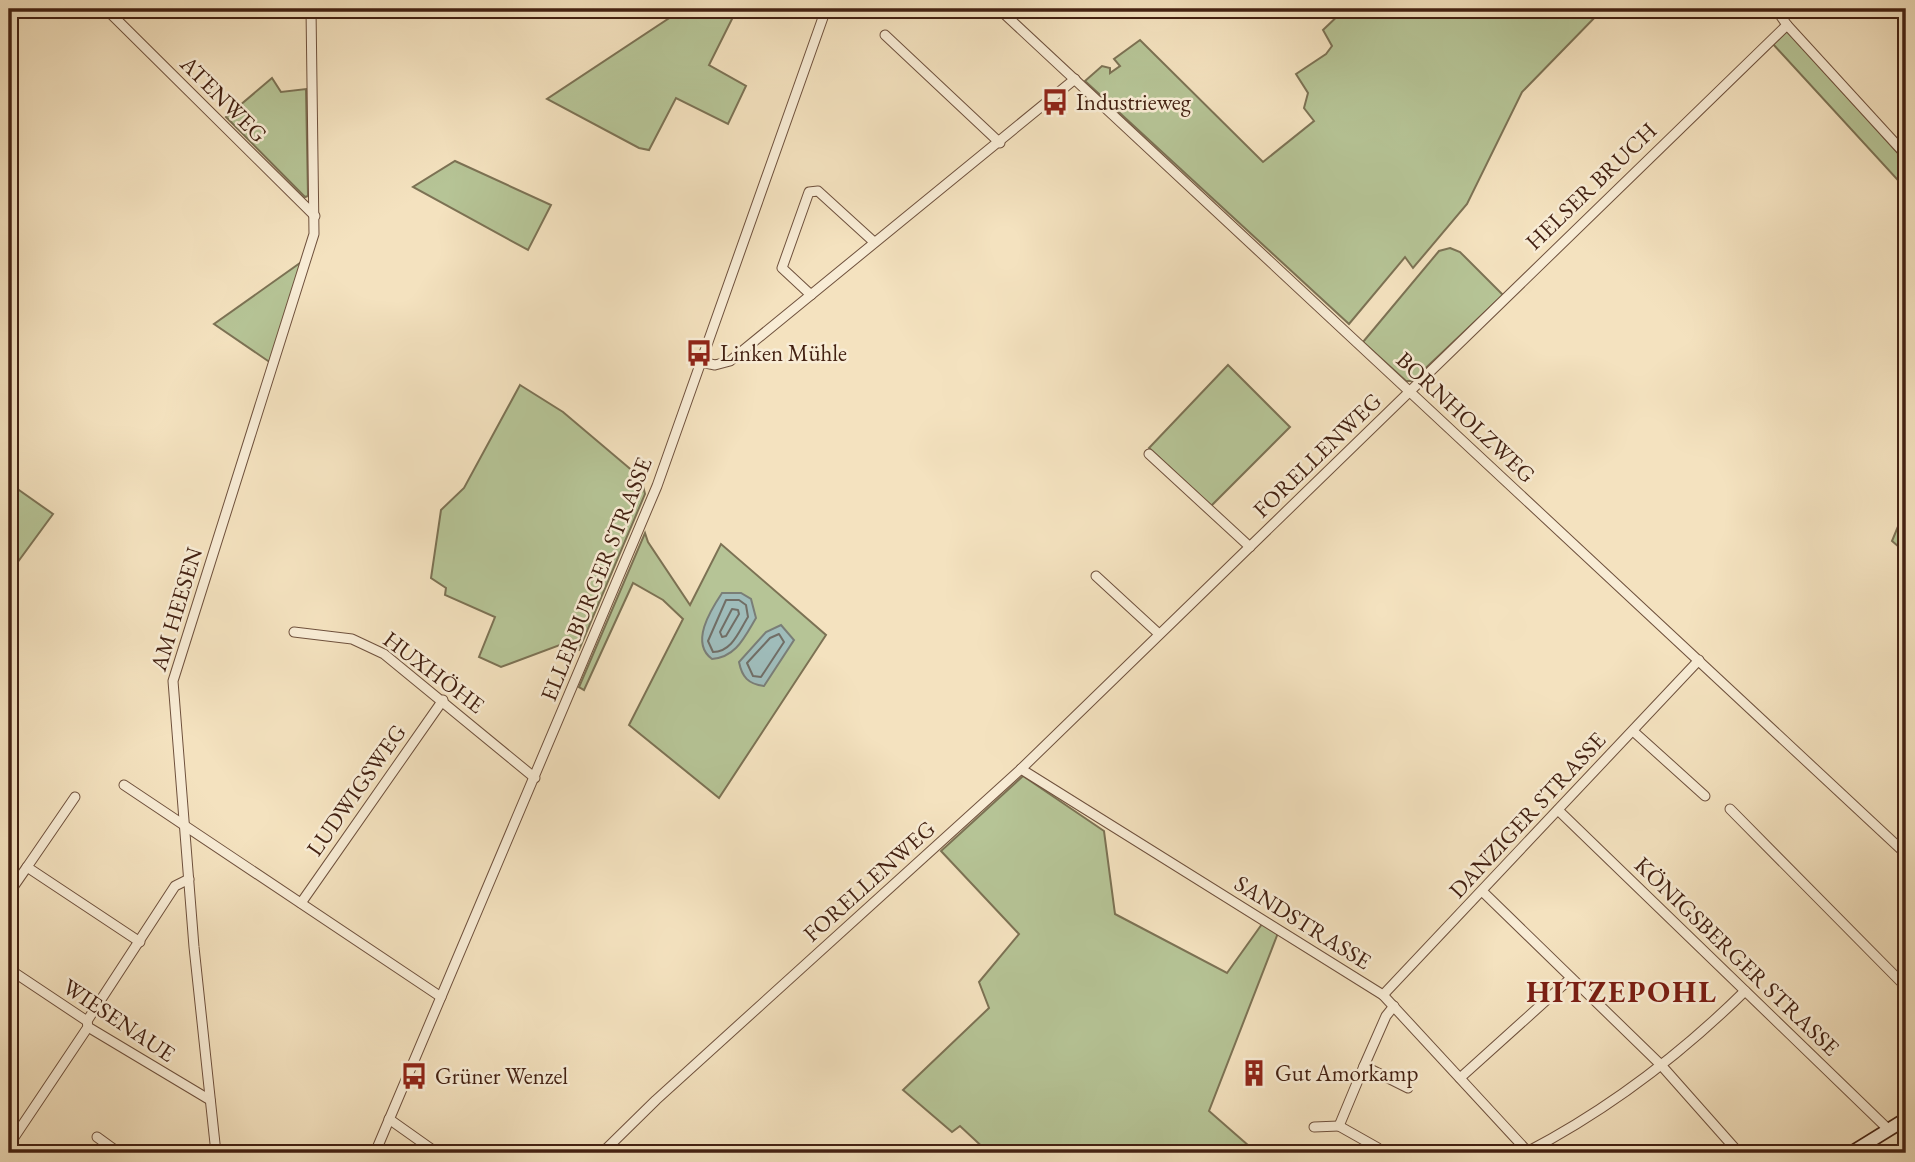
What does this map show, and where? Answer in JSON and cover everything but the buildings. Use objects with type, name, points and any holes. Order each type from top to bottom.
[{"type":"street","name":"ATENWEG","points":[[106,9],[315,216]]},
{"type":"street","name":"AM HEESEN","points":[[216,1153],[173,691],[175,671],[310,253],[315,216],[311,9]]},
{"type":"street","name":"ELLERBURGER STRASSE","points":[[375,1153],[643,520],[826,9]]},
{"type":"street","name":"BORNHOLZWEG","points":[[999,9],[1906,854]]},
{"type":"street","points":[[1776,9],[1787,25],[1906,155]]},
{"type":"street","name":"HELSER BRUCH","points":[[1410,391],[1787,25]]},
{"type":"street","points":[[885,35],[1000,143]]},
{"type":"street","points":[[701,362],[715,365],[730,360],[1000,143],[1075,79]]},
{"type":"street","points":[[811,295],[782,268],[809,192],[818,191],[874,242]]},
{"type":"street","name":"FORELLENWEG","points":[[602,1153],[656,1100],[1021,769],[1410,391]]},
{"type":"street","name":"FORELLENWEG","points":[[1149,453],[1250,547]]},
{"type":"street","points":[[1096,576],[1159,634]]},
{"type":"street","name":"HUXHÖHE","points":[[294,632],[367,644],[384,654],[535,778]]},
{"type":"street","name":"DANZIGER STRASSE","points":[[1383,995],[1699,660]]},
{"type":"street","name":"LUDWIGSWEG","points":[[301,903],[443,700]]},
{"type":"street","points":[[1633,731],[1705,796]]},
{"type":"street","name":"SANDSTRASSE","points":[[1021,769],[1383,995],[1527,1153]]},
{"type":"street","points":[[124,785],[441,996]]},
{"type":"street","points":[[9,893],[75,797]]},
{"type":"street","points":[[1730,809],[1906,987]]},
{"type":"street","name":"KÖNIGSBERGER STRASSE","points":[[1558,810],[1889,1130]]},
{"type":"street","points":[[27,867],[140,943]]},
{"type":"street","points":[[9,1145],[175,886],[189,880]]},
{"type":"street","points":[[1482,891],[1661,1065],[1739,1153]]},
{"type":"street","name":"WIESENAUE","points":[[9,969],[88,1024],[210,1100]]},
{"type":"street","points":[[1460,1078],[1571,978]]},
{"type":"street","points":[[1527,1153],[1606,1105],[1661,1065],[1709,1027],[1745,991]]},
{"type":"street","points":[[1339,1126],[1386,1016],[1394,1006]]},
{"type":"street","points":[[1364,1066],[1408,1088]]},
{"type":"street","points":[[390,1119],[438,1153]]},
{"type":"street","points":[[1851,1153],[1906,1119]]},
{"type":"street","points":[[1314,1127],[1339,1126],[1378,1148]]},
{"type":"street","points":[[97,1137],[119,1153]]},
{"type":"green space","points":[[683,9],[737,9],[709,65],[746,86],[728,124],[676,98],[649,150],[639,148],[547,99]]},
{"type":"green space","points":[[1345,9],[1603,9],[1522,92],[1467,204],[1413,268],[1405,257],[1349,324],[1085,81],[1102,66],[1110,68],[1110,73],[1120,66],[1114,59],[1140,40],[1263,162],[1314,121],[1304,108],[1308,93],[1296,74],[1326,54],[1332,46],[1323,30]]},
{"type":"green space","points":[[1786,29],[1906,162],[1906,189],[1772,43]]},
{"type":"green space","points":[[272,78],[281,92],[306,89],[308,196],[305,197],[226,117]]},
{"type":"green space","points":[[455,161],[551,205],[528,250],[413,187]]},
{"type":"green space","points":[[1450,248],[1460,252],[1503,295],[1412,381],[1406,381],[1363,342],[1439,251]]},
{"type":"green space","points":[[300,263],[302,267],[271,363],[214,324]]},
{"type":"green space","points":[[1228,365],[1290,427],[1211,506],[1149,448]]},
{"type":"green space","points":[[520,385],[563,412],[641,478],[645,494],[579,650],[565,643],[501,667],[479,657],[495,617],[445,595],[446,588],[431,578],[441,510],[464,488]]},
{"type":"green space","points":[[9,483],[53,514],[9,574]]},
{"type":"green space","points":[[1906,507],[1906,553],[1892,541]]},
{"type":"green space","points":[[645,533],[648,542],[690,605],[721,544],[826,635],[719,798],[629,725],[683,619],[663,600],[633,583],[584,690],[579,687]]},
{"type":"green space","points":[[1023,776],[1104,831],[1115,914],[1227,973],[1262,924],[1278,933],[1209,1111],[1257,1153],[989,1153],[960,1126],[952,1132],[903,1090],[989,1008],[979,982],[1019,934],[941,851]]},
{"type":"water","points":[[722,593],[741,593],[751,599],[756,618],[733,650],[727,655],[712,659],[706,652],[702,636],[712,609]]},
{"type":"water","points":[[781,625],[794,640],[764,686],[754,684],[744,676],[739,662],[766,632]]},
{"type":"place","name":"Industrieweg","points":[[1055,102]]},
{"type":"place","name":"Linken Mühle","points":[[699,353]]},
{"type":"place","name":"Gut Amorkamp","points":[[1254,1073]]},
{"type":"place","name":"Grüner Wenzel","points":[[414,1076]]},
{"type":"district","name":"HITZEPOHL","points":[[1622,992]]}]
